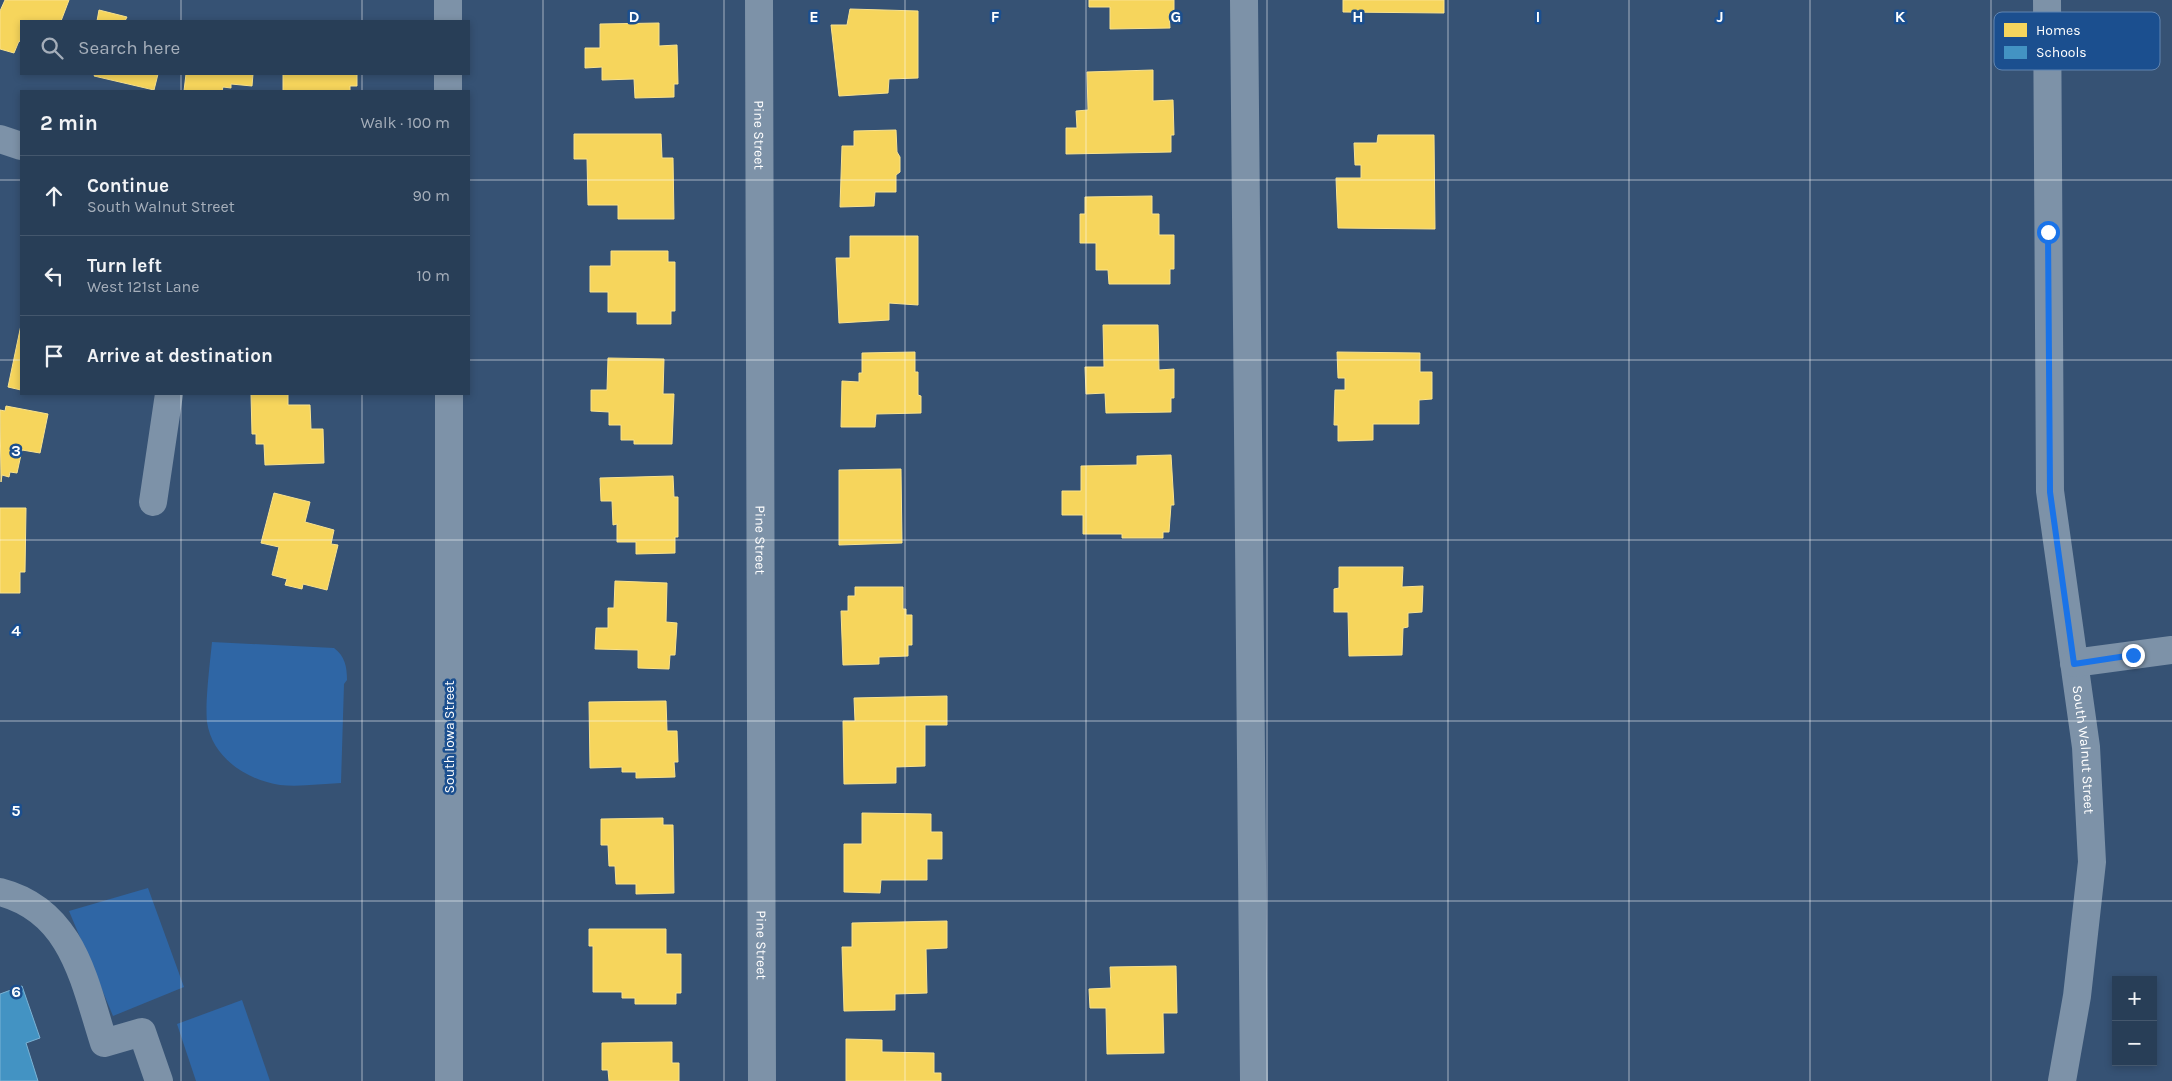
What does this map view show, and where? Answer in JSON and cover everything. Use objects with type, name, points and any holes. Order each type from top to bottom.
[{"type":"street","points":[[448,0],[448,20]]},
{"type":"street","name":"Pine Street","points":[[759,0],[762,1081]]},
{"type":"street","points":[[1244,0],[1254,1081]]},
{"type":"street","name":"South Walnut Street","points":[[2047,70],[2050,492],[2086,747],[2092,862],[2077,996],[2062,1081]]},
{"type":"street","points":[[448,75],[448,90]]},
{"type":"street","points":[[0,139],[20,146]]},
{"type":"street","points":[[153,502],[169,395]]},
{"type":"street","name":"South Iowa Street","points":[[449,395],[449,1081]]},
{"type":"street","points":[[2074,664],[2172,650]]},
{"type":"street","points":[[0,892],[34,906],[54,924],[73,950],[104,1043],[142,1032],[159,1081]]},
{"type":"shaded area","points":[[212,642],[334,648],[338,651],[345,662],[347,675],[347,680],[344,684],[341,783],[280,785],[255,778],[243,772],[223,756],[210,735],[207,722],[207,693]]},
{"type":"shaded area","points":[[148,888],[184,987],[113,1016],[69,911]]},
{"type":"shaded area","points":[[242,1000],[270,1081],[196,1081],[177,1024]]},
{"type":"building: Homes","points":[[5,0],[69,0],[61,20],[20,20],[20,42],[14,53],[0,49],[0,11]]},
{"type":"building: Homes","points":[[1089,0],[1174,0],[1174,14],[1169,14],[1170,28],[1110,29],[1110,7],[1089,7]]},
{"type":"building: Homes","points":[[1343,0],[1444,0],[1444,13],[1343,12]]},
{"type":"building: Homes","points":[[850,9],[918,11],[918,78],[889,79],[888,93],[839,96],[831,25],[847,25]]},
{"type":"building: Homes","points":[[99,10],[127,17],[126,20],[97,20]]},
{"type":"building: Homes","points":[[659,23],[659,46],[677,45],[678,84],[674,84],[674,97],[635,98],[634,79],[602,80],[602,67],[585,68],[585,48],[600,48],[600,24]]},
{"type":"building: Homes","points":[[1153,70],[1153,101],[1173,100],[1174,135],[1171,135],[1171,152],[1066,154],[1066,128],[1077,128],[1076,111],[1088,110],[1087,72]]},
{"type":"building: Homes","points":[[94,75],[158,75],[154,90]]},
{"type":"building: Homes","points":[[186,75],[253,75],[252,86],[231,84],[231,88],[223,87],[222,90],[184,90]]},
{"type":"building: Homes","points":[[283,75],[357,75],[357,86],[350,86],[350,90],[283,90]]},
{"type":"building: Homes","points":[[896,130],[900,172],[896,175],[896,192],[875,192],[874,206],[840,207],[842,146],[854,146],[854,131]]},
{"type":"building: Homes","points":[[574,134],[661,134],[662,158],[673,158],[674,219],[618,219],[618,205],[588,205],[587,159],[574,159]]},
{"type":"building: Homes","points":[[1378,135],[1434,135],[1435,229],[1338,228],[1336,178],[1361,178],[1361,165],[1355,165],[1354,143],[1377,143]]},
{"type":"building: Homes","points":[[1152,196],[1152,214],[1159,214],[1159,235],[1174,235],[1174,269],[1170,269],[1170,284],[1109,284],[1108,270],[1096,270],[1096,243],[1080,243],[1080,214],[1085,214],[1085,197]]},
{"type":"building: Homes","points":[[850,236],[918,236],[918,305],[889,303],[889,320],[839,323],[836,258],[850,258]]},
{"type":"building: Homes","points":[[611,251],[668,251],[668,262],[675,262],[675,311],[671,311],[671,324],[637,324],[637,312],[608,312],[608,292],[590,292],[590,266],[611,266]]},
{"type":"building: Homes","points":[[1103,325],[1158,325],[1159,370],[1174,369],[1174,398],[1171,398],[1171,412],[1106,413],[1105,393],[1086,394],[1085,367],[1104,367]]},
{"type":"building: Homes","points":[[20,330],[20,390],[8,387]]},
{"type":"building: Homes","points":[[915,352],[915,372],[918,372],[918,395],[921,396],[921,413],[876,414],[875,427],[841,427],[842,381],[859,382],[859,373],[862,373],[862,353]]},
{"type":"building: Homes","points":[[1337,352],[1420,353],[1420,372],[1432,372],[1432,399],[1419,400],[1419,424],[1373,424],[1373,440],[1338,441],[1338,425],[1334,425],[1335,390],[1345,390],[1345,378],[1338,378]]},
{"type":"building: Homes","points":[[608,358],[664,359],[663,394],[674,394],[672,444],[634,444],[634,440],[621,440],[621,425],[609,425],[609,412],[591,411],[591,390],[607,390]]},
{"type":"building: Homes","points":[[251,395],[288,395],[288,405],[310,405],[311,429],[323,429],[324,463],[265,465],[264,444],[256,444],[256,434],[252,434]]},
{"type":"building: Homes","points":[[6,406],[48,414],[40,453],[22,450],[17,473],[10,472],[9,477],[2,475],[1,482],[0,410],[5,411]]},
{"type":"building: Homes","points":[[1171,455],[1174,505],[1171,505],[1169,532],[1163,532],[1163,538],[1122,538],[1122,534],[1083,534],[1083,515],[1062,515],[1062,491],[1081,491],[1081,466],[1137,465],[1137,456]]},
{"type":"building: Homes","points":[[901,469],[902,543],[839,545],[839,470]]},
{"type":"building: Homes","points":[[673,476],[674,497],[678,497],[678,537],[675,537],[675,553],[636,554],[636,542],[617,542],[617,524],[613,525],[612,501],[601,501],[600,478]]},
{"type":"building: Homes","points":[[274,493],[310,502],[305,522],[334,530],[331,544],[338,545],[327,590],[303,584],[302,589],[285,585],[287,579],[272,575],[279,547],[261,543]]},
{"type":"building: Homes","points":[[0,508],[26,508],[25,572],[20,572],[20,593],[0,593]]},
{"type":"building: Homes","points":[[1339,567],[1403,567],[1402,587],[1423,586],[1422,612],[1408,613],[1408,627],[1403,628],[1402,655],[1349,656],[1348,612],[1334,612],[1334,589],[1339,588]]},
{"type":"building: Homes","points":[[615,581],[667,583],[666,622],[677,623],[675,655],[670,655],[669,669],[638,668],[638,650],[595,649],[596,628],[608,628],[608,608],[614,608]]},
{"type":"building: Homes","points":[[855,587],[903,587],[903,609],[906,609],[906,615],[912,615],[912,645],[908,645],[908,656],[879,657],[879,664],[843,665],[841,611],[848,611],[848,596],[855,596]]},
{"type":"building: Homes","points":[[947,696],[947,725],[925,725],[925,766],[896,767],[896,783],[844,784],[843,721],[855,721],[854,698]]},
{"type":"building: Homes","points":[[666,701],[667,731],[677,731],[678,762],[674,762],[675,777],[636,778],[636,772],[622,772],[622,767],[590,768],[589,702]]},
{"type":"building: Homes","points":[[862,813],[931,814],[931,832],[942,832],[942,859],[927,859],[927,880],[881,880],[880,893],[844,892],[844,844],[862,844]]},
{"type":"building: Homes","points":[[663,818],[663,825],[673,825],[674,893],[636,894],[636,884],[616,884],[615,866],[609,866],[608,845],[601,845],[601,819]]},
{"type":"building: Homes","points":[[947,921],[947,948],[926,949],[927,993],[895,994],[895,1010],[844,1011],[842,947],[852,947],[852,923]]},
{"type":"building: Homes","points":[[589,929],[666,929],[666,954],[681,954],[681,993],[676,993],[676,1004],[635,1004],[635,998],[622,998],[622,992],[593,992],[593,946],[589,946]]},
{"type":"building: Homes","points":[[1176,966],[1177,1013],[1163,1013],[1164,1053],[1107,1054],[1106,1008],[1090,1008],[1089,989],[1111,988],[1110,967]]},
{"type":"building: Homes","points":[[846,1039],[882,1040],[882,1052],[934,1053],[934,1073],[941,1073],[941,1081],[846,1081]]},
{"type":"building: Homes","points":[[672,1042],[672,1063],[679,1063],[679,1081],[609,1081],[608,1070],[602,1070],[602,1043]]},
{"type":"building: Schools","points":[[22,986],[40,1038],[26,1043],[38,1081],[0,1081],[0,994]]},
{"type":"route","points":[[2048,232],[2050,492],[2074,664],[2133,655]]}]
